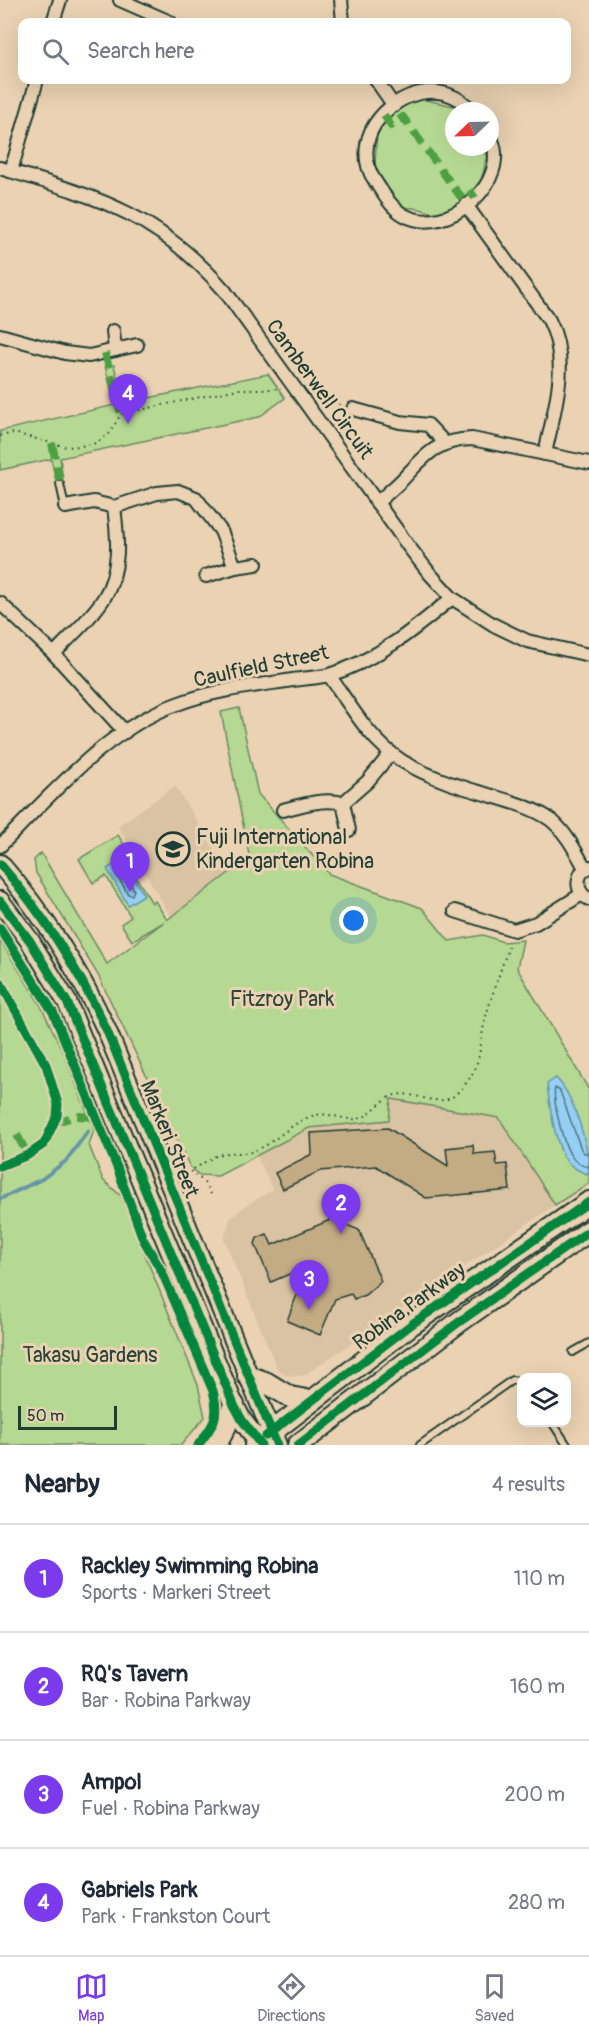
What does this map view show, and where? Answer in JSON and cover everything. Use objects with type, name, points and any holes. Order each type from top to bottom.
[{"type":"main road","name":"Markeri Street","points":[[0,864],[49,926],[89,993],[107,1031],[248,1376],[265,1442]]},
{"type":"main road","name":"Markeri Street","points":[[0,901],[49,970],[71,1011],[234,1405],[242,1420],[265,1442]]},
{"type":"main road","name":"Robina Parkway","points":[[265,1442],[312,1401],[412,1324],[589,1202]]},
{"type":"main road","name":"Robina Parkway","points":[[298,1445],[459,1322],[589,1232]]},
{"type":"main road","points":[[248,1376],[267,1383],[290,1397],[312,1401]]},
{"type":"main road","points":[[216,1445],[234,1405]]},
{"type":"street","points":[[54,18],[60,0]]},
{"type":"street","points":[[120,0],[161,18]]},
{"type":"street","points":[[341,0],[343,18]]},
{"type":"street","points":[[6,169],[36,84]]},
{"type":"street","points":[[379,84],[394,106]]},
{"type":"street","points":[[464,102],[453,95],[435,91],[414,94],[394,106],[378,119],[373,127],[367,147],[367,166],[371,175],[389,201],[405,216],[432,221],[450,216],[480,193],[492,176],[495,156]]},
{"type":"street","name":"Camberwell Circuit","points":[[6,169],[104,201],[144,220],[172,239],[208,271],[225,291],[430,574],[452,598],[494,625],[527,641],[589,655]]},
{"type":"street","points":[[466,205],[541,308],[557,340],[561,364],[560,380],[545,454]]},
{"type":"street","points":[[113,331],[115,350]]},
{"type":"street","points":[[0,335],[65,353],[89,356],[137,345]]},
{"type":"street","points":[[353,409],[400,422],[428,425],[445,442]]},
{"type":"street","points":[[377,502],[422,458],[445,442],[456,439],[472,439],[589,464]]},
{"type":"street","points":[[65,507],[94,502],[114,507],[157,493],[178,491],[196,498],[221,531],[235,567]]},
{"type":"street","points":[[54,654],[88,619],[104,598],[114,576],[118,554],[114,507]]},
{"type":"street","points":[[206,576],[235,567],[256,564]]},
{"type":"street","name":"Caulfield Street","points":[[0,846],[85,763],[142,721],[176,704],[223,691],[329,675],[358,663],[407,635],[452,598]]},
{"type":"street","points":[[2,608],[54,654],[125,732]]},
{"type":"street","points":[[329,675],[373,736],[391,753],[420,771],[441,780],[530,809],[551,821],[564,834],[587,868],[578,878],[578,885],[585,897],[536,923],[514,930],[455,911]]},
{"type":"street","points":[[343,803],[368,781],[391,753]]},
{"type":"street","points":[[283,810],[321,802],[343,803]]},
{"type":"street","points":[[343,803],[350,830]]},
{"type":"lane","points":[[60,484],[65,507]]},
{"type":"lane","points":[[573,1352],[589,1342]]},
{"type":"lane","points":[[420,1445],[512,1380],[517,1381]]},
{"type":"lane","points":[[555,1427],[567,1445]]},
{"type":"path","points":[[0,436],[14,433],[67,447],[81,446],[96,443],[109,434],[121,414],[238,389],[296,389],[353,409]]},
{"type":"path","points":[[211,1194],[203,1181],[190,1171],[222,1154],[254,1152],[279,1138],[300,1121],[312,1116],[330,1114],[361,1118],[391,1096],[403,1093],[433,1100],[455,1096],[476,1068],[481,1055],[486,1020],[514,930]]},
{"type":"path","points":[[0,982],[46,1065],[58,1104],[57,1116],[44,1144],[28,1155],[0,1166]]},
{"type":"shaded area","name":"Fuji International Kindergarten Robina","points":[[175,786],[229,873],[171,917],[118,826]]},
{"type":"shaded area","points":[[391,1099],[499,1118],[555,1205],[303,1376],[286,1375],[277,1368],[224,1239],[230,1219],[245,1206],[273,1190],[257,1156],[309,1128],[326,1126]]},
{"type":"green space","points":[[423,96],[426,100],[445,104],[445,156],[486,156],[482,177],[485,183],[454,209],[436,216],[420,209],[401,208],[370,165],[375,163],[377,134],[375,130],[385,119]]},
{"type":"green space","points":[[114,365],[123,403],[268,374],[285,398],[259,417],[60,458],[63,479],[56,481],[51,459],[0,470],[0,431],[115,405],[105,366]]},
{"type":"green space","name":"Fitzroy Park","points":[[239,708],[258,794],[329,874],[422,908],[449,941],[483,935],[503,942],[523,940],[517,968],[589,1090],[589,1183],[555,1205],[499,1118],[391,1099],[389,1120],[309,1128],[218,1176],[199,1175],[190,1167],[98,975],[36,873],[34,860],[41,853],[107,964],[164,922],[132,941],[121,924],[131,917],[106,876],[93,883],[79,859],[118,835],[130,854],[124,858],[152,903],[155,901],[167,920],[250,860],[221,712]]},
{"type":"green space","name":"Takasu Gardens","points":[[0,940],[40,1004],[64,1054],[94,1130],[89,1145],[103,1180],[121,1196],[198,1385],[205,1417],[181,1445],[0,1445]]},
{"type":"water","points":[[123,859],[144,895],[128,905],[107,869]]},
{"type":"water","points":[[556,1078],[569,1096],[579,1122],[588,1161],[589,1171],[586,1174],[568,1163],[558,1142],[547,1084]]},
{"type":"building","points":[[388,1128],[448,1166],[446,1148],[473,1145],[474,1154],[495,1152],[497,1165],[507,1164],[510,1190],[426,1198],[376,1166],[320,1171],[283,1189],[275,1173],[312,1154],[311,1133]]},
{"type":"building","points":[[332,1219],[359,1230],[381,1281],[365,1295],[354,1299],[351,1294],[335,1299],[320,1335],[287,1321],[302,1281],[296,1279],[294,1272],[271,1282],[255,1244],[257,1238],[267,1234],[272,1245]]},
{"type":"waterway","points":[[0,1199],[42,1179],[66,1161],[88,1131]]},
{"type":"marked path","points":[[384,115],[391,126],[403,117],[460,196],[469,189],[475,198]]},
{"type":"marked path","points":[[105,353],[121,414]]},
{"type":"marked path","points":[[52,443],[60,484]]},
{"type":"marked path","points":[[55,1122],[77,1116],[97,1117]]},
{"type":"marked path","points":[[17,1135],[28,1155]]},
{"type":"cycle path","points":[[0,864],[60,944],[85,986],[107,1031],[277,1445]]},
{"type":"cycle path","points":[[0,901],[30,941],[67,1002],[234,1405],[261,1445]]},
{"type":"cycle path","points":[[0,928],[53,1012],[118,1170],[143,1239],[162,1272],[213,1391],[216,1414],[208,1432],[198,1445]]},
{"type":"cycle path","points":[[0,982],[46,1065],[58,1104],[57,1116],[44,1144],[28,1155],[0,1166]]},
{"type":"cycle path","points":[[266,1436],[412,1324],[589,1202]]},
{"type":"cycle path","points":[[298,1445],[459,1322],[589,1231]]},
{"type":"place","name":"Gabriels Park","points":[[128,424]]},
{"type":"place","name":"Fuji International Kindergarten Robina","points":[[173,849]]},
{"type":"place","name":"Rackley Swimming Robina","points":[[130,892]]},
{"type":"place","name":"RQ's Tavern","points":[[341,1234]]},
{"type":"place","name":"Ampol","points":[[309,1310]]}]
